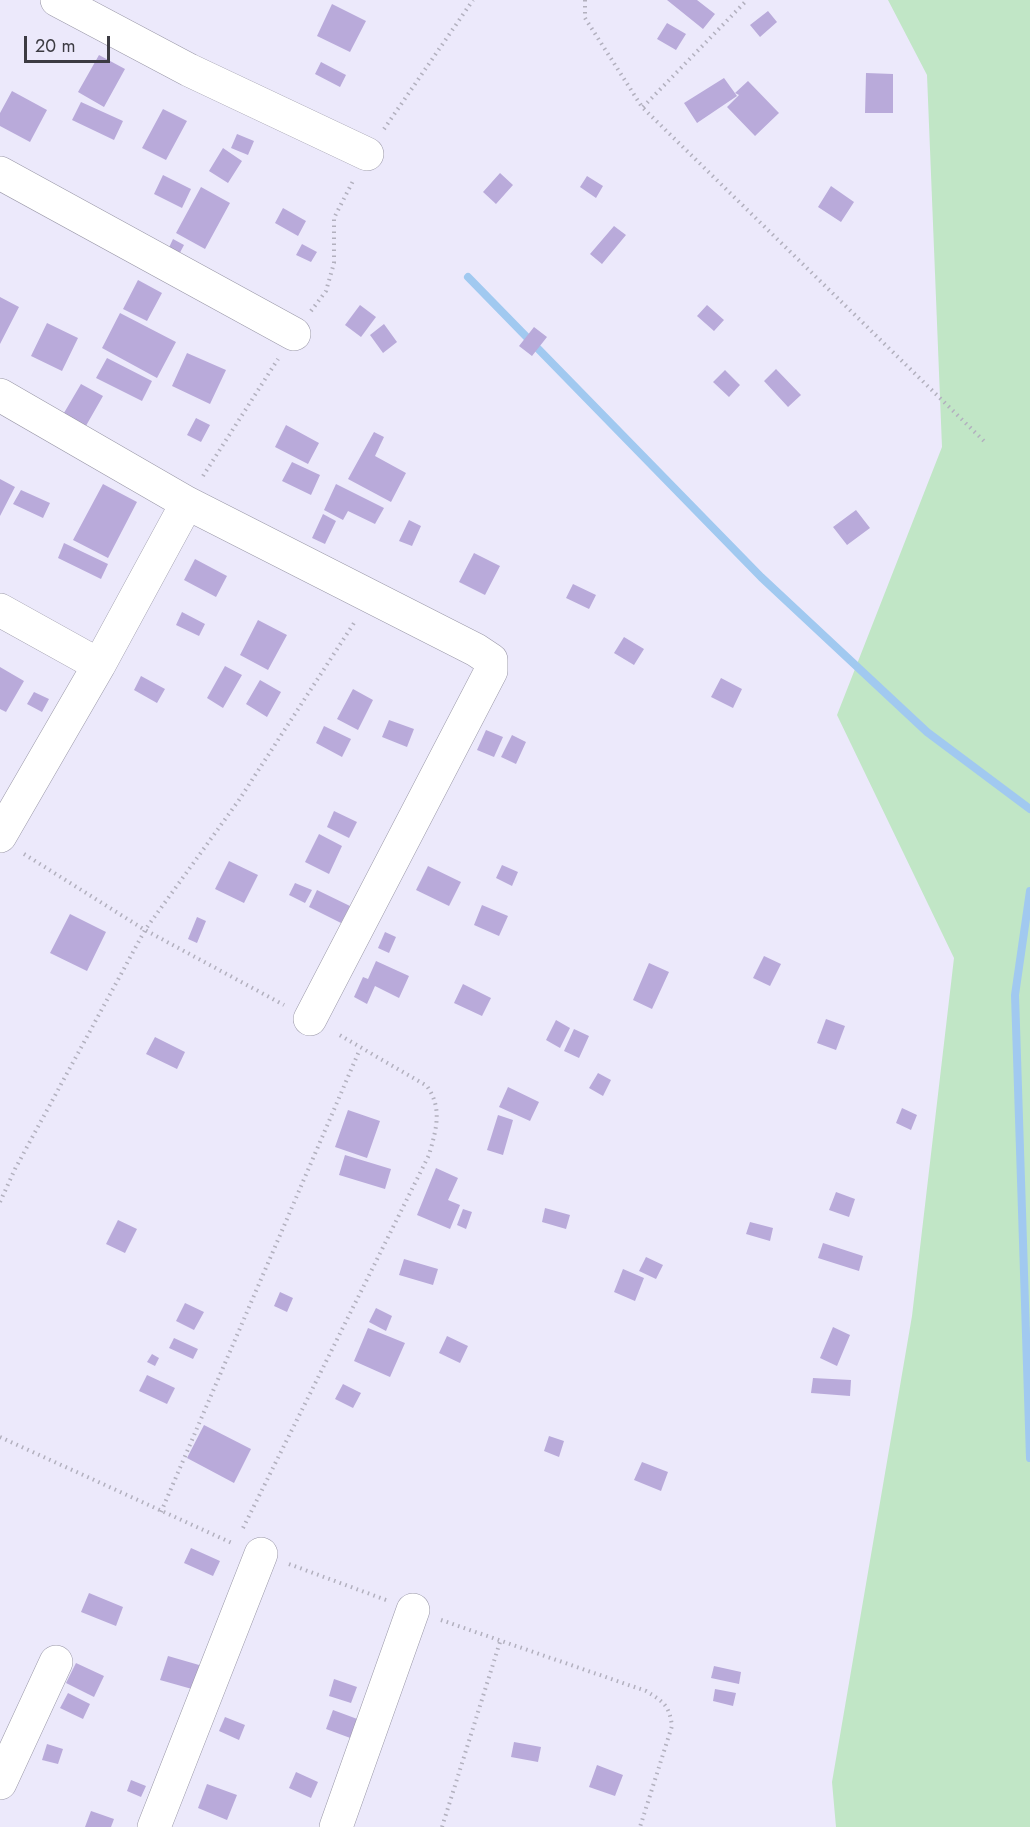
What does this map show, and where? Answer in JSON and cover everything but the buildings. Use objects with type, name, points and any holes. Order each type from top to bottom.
[{"type":"street","points":[[57,0],[189,70],[367,154]]},
{"type":"street","points":[[0,173],[294,334]]},
{"type":"street","points":[[0,396],[187,502],[476,650],[491,660],[491,671],[310,1019]]},
{"type":"street","points":[[10,844],[99,665],[187,502]]},
{"type":"street","points":[[0,610],[99,665]]},
{"type":"street","points":[[154,1827],[248,1549]]},
{"type":"street","points":[[336,1827],[413,1610]]},
{"type":"street","points":[[0,1783],[56,1662]]},
{"type":"path","points":[[367,154],[473,0]]},
{"type":"path","points":[[585,0],[585,18],[642,107],[987,444]]},
{"type":"path","points":[[642,107],[747,0]]},
{"type":"path","points":[[0,1202],[15,1169],[145,930],[239,800],[372,597]]},
{"type":"path","points":[[10,844],[145,930],[310,1019],[427,1086],[436,1099],[438,1123],[429,1155],[248,1549]]},
{"type":"path","points":[[161,1512],[360,1048]]},
{"type":"path","points":[[0,1437],[161,1512],[248,1549],[413,1610],[646,1691],[670,1710],[672,1726],[640,1827]]},
{"type":"path","points":[[442,1827],[500,1641]]},
{"type":"green space","points":[[888,0],[1030,0],[1030,1827],[836,1827],[832,1782],[912,1316],[954,958],[837,715],[942,447],[927,75]]},
{"type":"waterway","points":[[468,277],[761,577],[927,732],[1030,809]]},
{"type":"waterway","points":[[1030,891],[1015,995],[1030,1458]]}]
